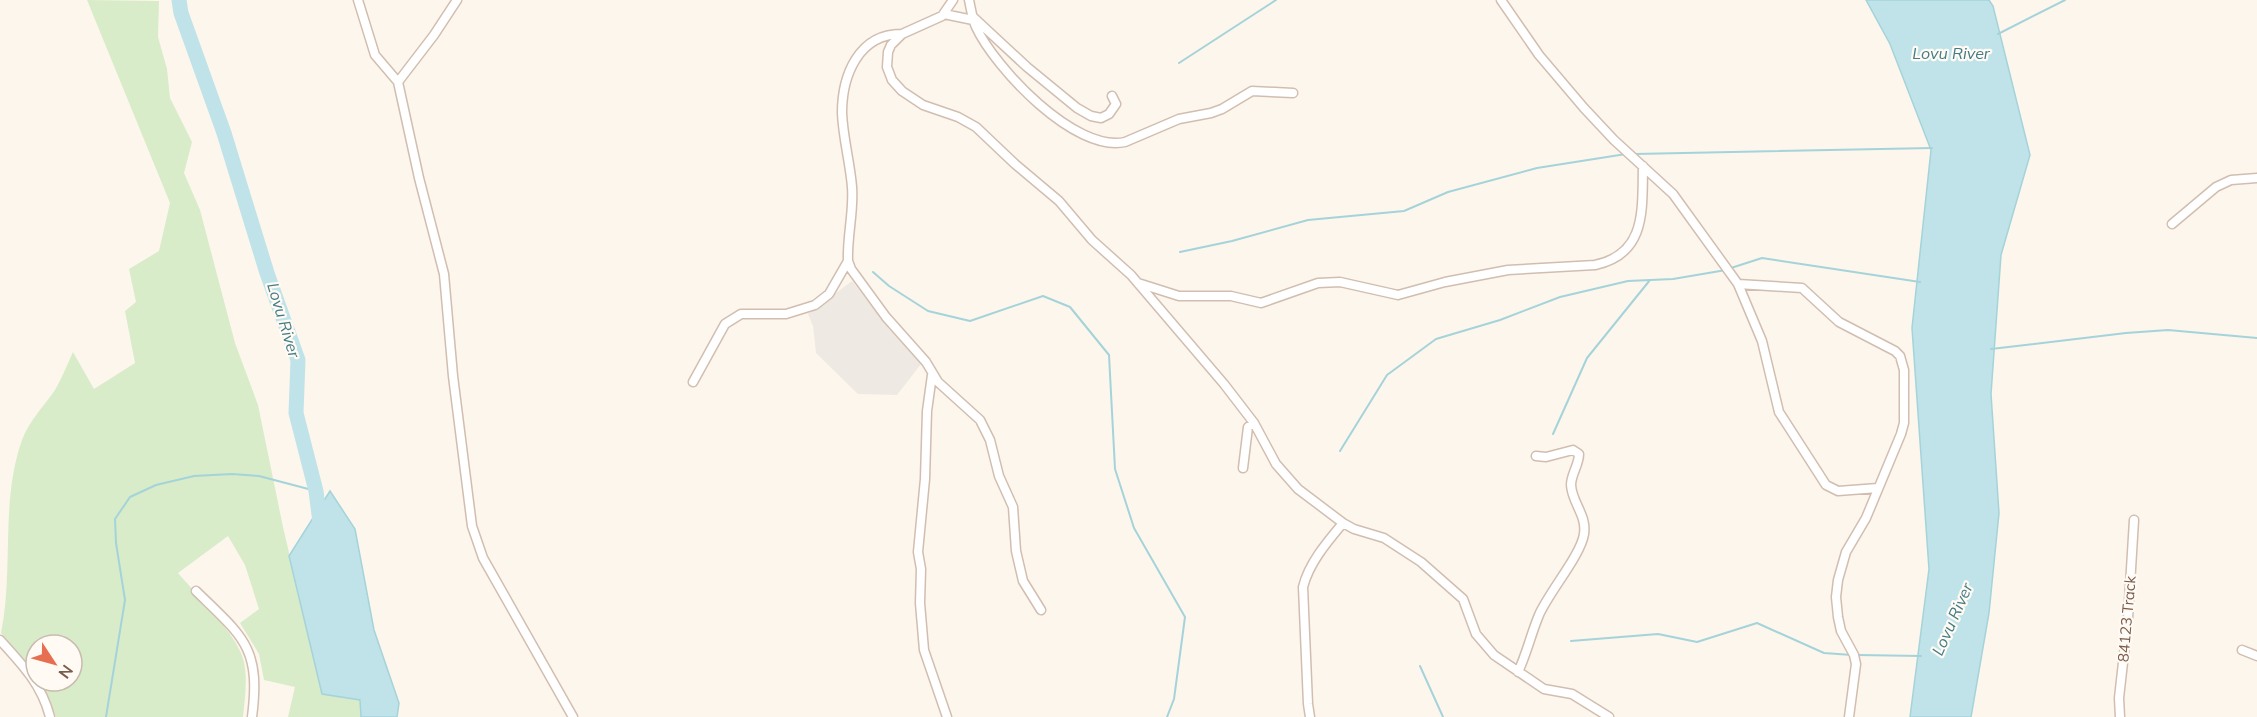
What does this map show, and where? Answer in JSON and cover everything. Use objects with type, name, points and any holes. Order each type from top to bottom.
[{"type":"street","points":[[358,0],[375,55],[399,82],[419,178],[444,274],[453,376],[472,525],[476,540],[483,558],[573,717]]},
{"type":"street","points":[[399,82],[457,0]]},
{"type":"street","points":[[953,0],[944,14],[902,34],[891,45],[887,58],[889,74],[902,91],[916,101],[965,120],[983,132],[1015,164],[1059,201],[1092,240],[1138,283],[1224,384],[1254,423],[1284,475],[1298,489],[1342,523],[1384,538],[1421,561],[1463,599],[1476,634],[1485,647],[1518,672],[1544,688],[1580,697],[1609,717]]},
{"type":"street","points":[[969,0],[973,18],[982,38],[1002,68],[1036,101],[1070,126],[1109,144],[1125,142],[1179,119],[1211,113],[1252,91],[1293,93]]},
{"type":"street","points":[[1501,0],[1539,55],[1584,108],[1673,194],[1738,284],[1762,341],[1779,412],[1826,485],[1838,491],[1878,488]]},
{"type":"street","points":[[944,14],[973,18],[1027,67],[1086,114],[1106,117],[1115,107],[1112,96]]},
{"type":"street","points":[[902,34],[887,34],[872,42],[853,62],[848,75],[842,111],[852,186],[848,261],[851,269],[886,317],[926,362],[932,375],[945,389],[975,413],[986,431],[999,476],[1013,507],[1016,551],[1023,581],[1041,610]]},
{"type":"street","points":[[1138,283],[1179,296],[1231,296],[1265,303],[1318,283],[1353,284],[1398,295],[1445,282],[1508,270],[1584,266],[1609,262],[1624,252],[1637,231],[1642,215],[1643,166]]},
{"type":"street","points":[[2172,224],[2216,187],[2231,180],[2257,178]]},
{"type":"street","points":[[693,382],[725,324],[741,314],[771,315],[796,312],[816,305],[829,294],[848,261]]},
{"type":"street","points":[[1738,284],[1802,288],[1839,322],[1888,346],[1900,356],[1905,370],[1904,423],[1901,434],[1866,518],[1846,552],[1837,590],[1841,631],[1854,655],[1856,664],[1849,717]]},
{"type":"street","points":[[932,375],[927,411],[925,479],[918,552],[921,569],[920,603],[924,650],[947,717]]},
{"type":"street","points":[[1243,468],[1248,428],[1254,423]]},
{"type":"street","points":[[1518,672],[1539,615],[1580,545],[1585,529],[1581,510],[1571,489],[1573,474],[1580,457],[1578,452],[1573,450],[1546,457],[1536,456]]},
{"type":"street","name":"84123 Track","points":[[2120,717],[2119,698],[2128,618],[2134,520]]},
{"type":"street","points":[[1310,717],[1303,587],[1314,562],[1342,523]]},
{"type":"street","points":[[196,591],[235,630],[250,652],[255,678],[252,717]]},
{"type":"street","points":[[0,640],[35,681],[44,696],[50,717]]},
{"type":"street","points":[[2242,650],[2257,656]]},
{"type":"shaded area","points":[[852,281],[889,329],[921,364],[897,395],[858,394],[816,353],[813,326],[808,314]]},
{"type":"green space","points":[[87,0],[159,1],[158,37],[167,69],[170,98],[192,142],[184,173],[200,210],[235,343],[258,405],[283,527],[322,694],[360,700],[361,717],[288,717],[295,687],[264,680],[259,654],[240,623],[259,609],[245,565],[228,536],[178,573],[221,623],[241,653],[246,676],[243,717],[56,717],[47,693],[84,693],[84,633],[24,633],[24,660],[1,633],[7,585],[11,487],[22,440],[33,420],[55,390],[73,352],[94,389],[135,363],[125,311],[136,302],[129,269],[159,251],[170,203]]},
{"type":"water","name":"Lovu River","points":[[1866,0],[1989,0],[1993,6],[2030,155],[2001,255],[1991,394],[1999,513],[1989,613],[1971,717],[1910,717],[1929,569],[1912,328],[1931,150],[1890,44]]},
{"type":"water","points":[[330,491],[355,529],[374,630],[399,703],[397,717],[361,717],[360,700],[322,694],[289,556]]},
{"type":"waterway","name":"Lovu River","points":[[179,0],[181,13],[224,133],[267,273],[298,360],[296,413],[316,491],[321,530]]},
{"type":"waterway","points":[[1179,63],[1276,0]]},
{"type":"waterway","points":[[1998,34],[2065,0]]},
{"type":"waterway","points":[[1635,154],[1932,148]]},
{"type":"waterway","points":[[1180,252],[1232,241],[1308,220],[1404,211],[1448,192],[1537,168],[1626,154]]},
{"type":"waterway","points":[[1731,268],[1762,258],[1920,282]]},
{"type":"waterway","points":[[1340,451],[1387,375],[1436,339],[1500,320],[1560,297],[1628,281],[1673,279],[1726,270]]},
{"type":"waterway","points":[[873,272],[889,286],[928,311],[970,321],[1043,296],[1070,307],[1109,355],[1115,469],[1134,528],[1185,617],[1174,699],[1167,717]]},
{"type":"waterway","points":[[1553,434],[1587,358],[1650,280]]},
{"type":"waterway","points":[[1991,349],[2168,330],[2257,338]]},
{"type":"waterway","points":[[106,717],[125,600],[116,543],[115,519],[130,497],[156,485],[194,476],[232,474],[259,476],[316,491]]},
{"type":"waterway","points":[[1571,641],[1658,634],[1697,642],[1757,623],[1824,653],[1852,655]]},
{"type":"waterway","points":[[1858,655],[1921,656]]},
{"type":"waterway","points":[[1420,666],[1443,717]]}]
